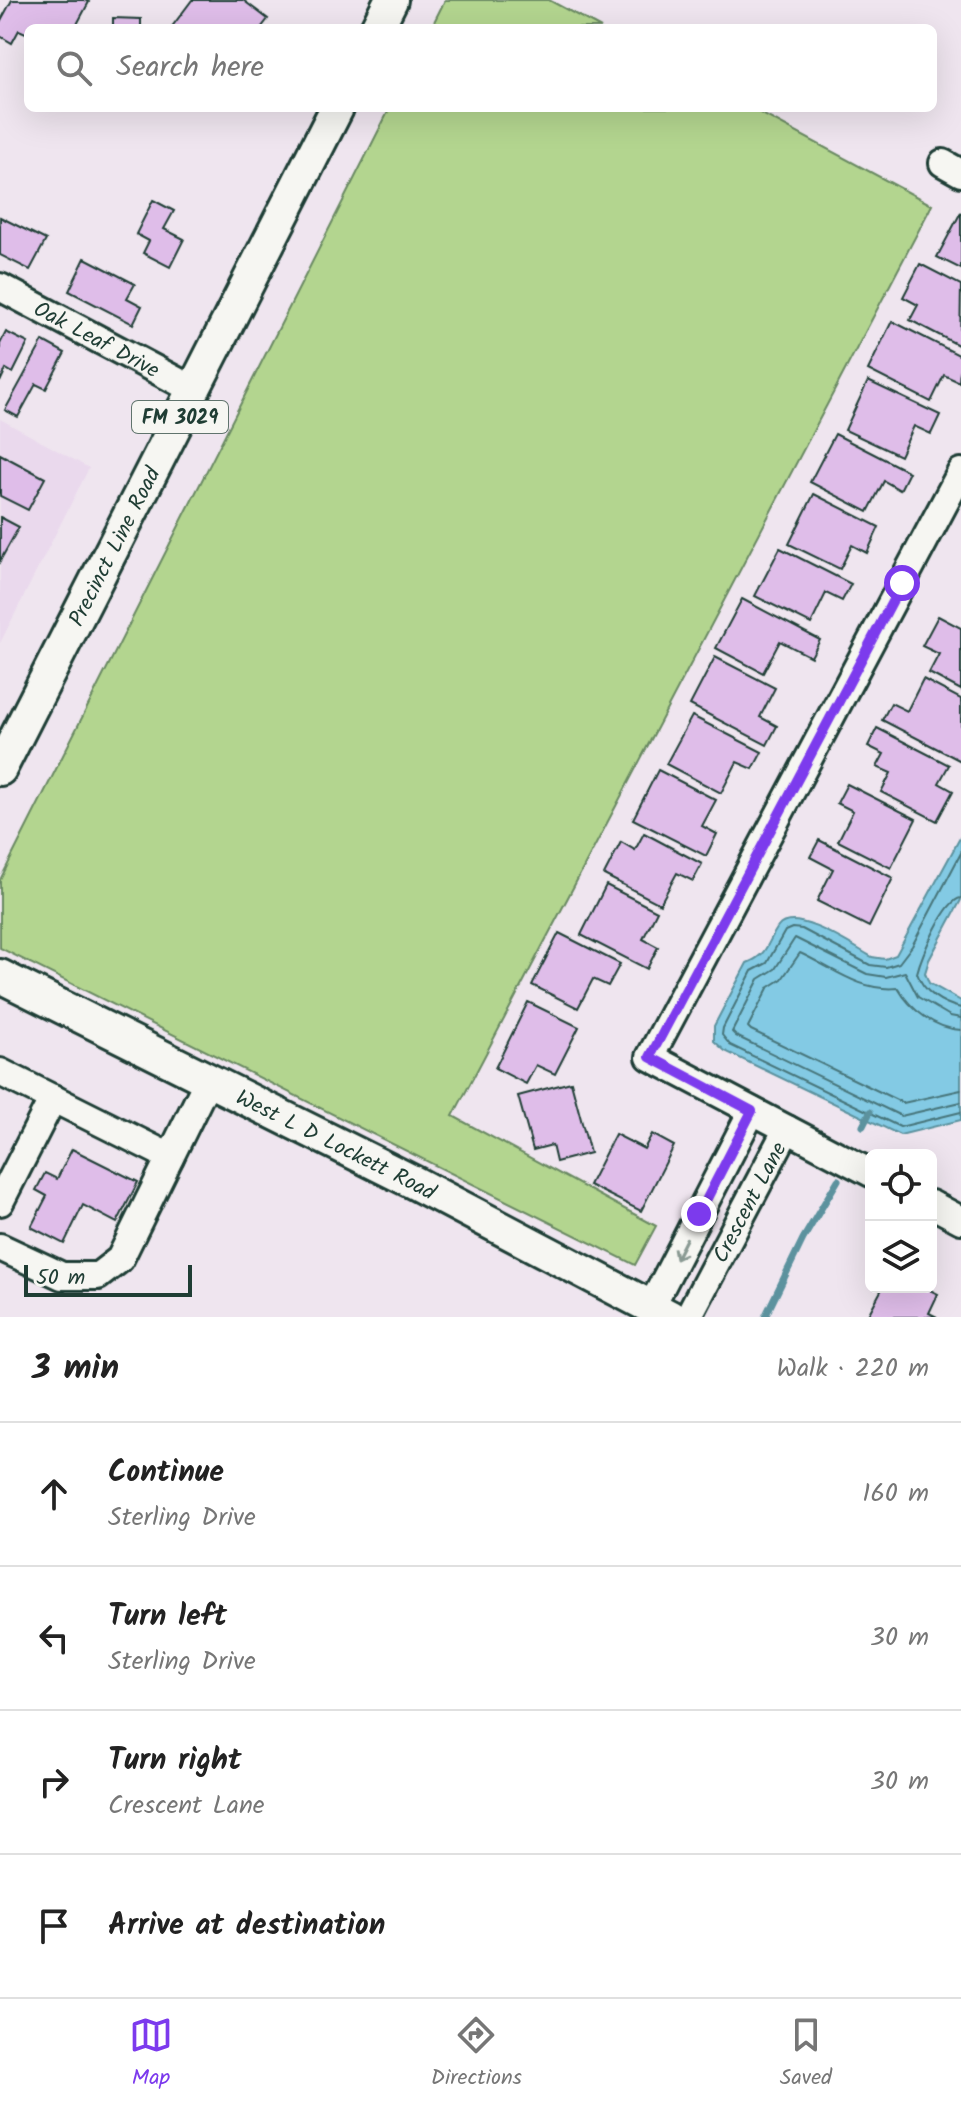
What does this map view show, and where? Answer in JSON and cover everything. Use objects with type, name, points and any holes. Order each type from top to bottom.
[{"type":"main road","points":[[379,24],[391,0]]},
{"type":"main road","name":"Precinct Line Road","points":[[0,769],[335,112]]},
{"type":"main road","name":"West L D Lockett Road","points":[[0,976],[413,1182],[666,1315]]},
{"type":"street","name":"Oak Leaf Drive","points":[[0,287],[194,390]]},
{"type":"street","points":[[787,1129],[650,1057],[961,472]]},
{"type":"street","points":[[0,1072],[170,1157]]},
{"type":"street","points":[[0,1247],[62,1276],[98,1276],[120,1259],[208,1080]]},
{"type":"street","points":[[0,1202],[53,1098]]},
{"type":"street","name":"Crescent Lane","points":[[666,1315],[752,1111]]},
{"type":"street","name":"Crescent Lane","points":[[688,1317],[787,1129],[865,1170]]},
{"type":"street","points":[[937,1207],[961,1220]]},
{"type":"shaded area","points":[[0,419],[89,468],[0,643]]},
{"type":"green space","points":[[445,0],[549,0],[594,24],[433,24]]},
{"type":"green space","points":[[388,112],[758,112],[932,205],[453,1116],[656,1226],[635,1265],[0,948],[0,880]]},
{"type":"water","points":[[961,836],[961,900],[925,973],[929,983],[961,1001],[961,1120],[900,1135],[725,1051],[714,1041],[714,1026],[747,963],[763,953],[778,927],[786,922],[797,921],[824,930],[872,957],[885,959],[896,955]]},
{"type":"building","points":[[12,0],[89,2],[77,24],[24,24],[24,32],[19,30],[12,43],[0,36],[0,22]]},
{"type":"building","points":[[192,0],[243,0],[268,19],[264,24],[174,24]]},
{"type":"building","points":[[113,18],[141,19],[141,24],[113,24]]},
{"type":"building","points":[[153,200],[174,211],[164,229],[184,239],[170,267],[143,253],[149,241],[136,234]]},
{"type":"building","points":[[961,212],[961,269],[937,257]]},
{"type":"building","points":[[0,217],[46,240],[30,270],[0,255]]},
{"type":"building","points":[[85,258],[135,284],[127,298],[142,306],[133,324],[69,291]]},
{"type":"building","points":[[920,264],[961,285],[960,346],[910,320],[918,305],[903,297]]},
{"type":"building","points":[[892,321],[961,356],[959,382],[944,375],[931,402],[868,370]]},
{"type":"building","points":[[6,332],[28,343],[13,373],[6,369],[0,382],[0,344]]},
{"type":"building","points":[[43,341],[65,353],[46,389],[36,384],[18,417],[5,410]]},
{"type":"building","points":[[868,381],[940,415],[931,434],[914,426],[900,456],[845,430]]},
{"type":"building","points":[[835,434],[909,472],[900,490],[884,481],[868,512],[810,482]]},
{"type":"building","points":[[0,454],[45,478],[28,510],[0,496]]},
{"type":"building","points":[[814,494],[879,527],[867,553],[852,545],[840,569],[789,544]]},
{"type":"building","points":[[0,517],[19,527],[0,561]]},
{"type":"building","points":[[780,548],[851,584],[842,601],[826,593],[811,624],[755,596]]},
{"type":"building","points":[[742,599],[820,640],[811,657],[780,641],[763,673],[716,648]]},
{"type":"building","points":[[938,616],[961,628],[961,690],[929,673],[939,654],[922,646]]},
{"type":"building","points":[[715,657],[775,688],[760,717],[777,726],[767,745],[690,705]]},
{"type":"building","points":[[923,679],[961,699],[961,761],[882,720],[891,703],[907,711]]},
{"type":"building","points":[[692,716],[762,752],[753,769],[737,762],[721,793],[666,764]]},
{"type":"building","points":[[877,728],[949,765],[939,783],[953,791],[937,821],[881,792],[891,773],[877,767],[884,754],[868,746]]},
{"type":"building","points":[[658,770],[716,800],[702,826],[717,834],[706,856],[633,819]]},
{"type":"building","points":[[847,784],[916,819],[891,868],[838,841],[853,811],[837,803]]},
{"type":"building","points":[[644,833],[702,864],[693,881],[677,873],[660,904],[604,875],[621,842],[635,850]]},
{"type":"building","points":[[819,840],[893,878],[869,927],[817,901],[833,869],[810,857]]},
{"type":"building","points":[[606,885],[657,911],[643,939],[658,947],[647,969],[581,935]]},
{"type":"building","points":[[559,933],[620,964],[608,986],[593,979],[578,1008],[532,985]]},
{"type":"building","points":[[528,1002],[579,1027],[555,1074],[536,1065],[526,1084],[495,1068]]},
{"type":"building","points":[[571,1082],[590,1153],[556,1162],[552,1145],[533,1150],[518,1096]]},
{"type":"building","points":[[615,1134],[644,1149],[652,1134],[674,1146],[641,1211],[589,1185]]},
{"type":"building","points":[[72,1149],[138,1182],[117,1223],[83,1205],[64,1244],[31,1227],[47,1196],[36,1190],[45,1173],[57,1179]]},
{"type":"building","points":[[880,1293],[938,1294],[929,1313],[937,1317],[867,1317]]},
{"type":"waterway","points":[[863,1126],[870,1112]]},
{"type":"waterway","points":[[765,1317],[803,1239],[838,1180]]},
{"type":"route","points":[[699,1214],[752,1111],[650,1057],[902,583]]}]
